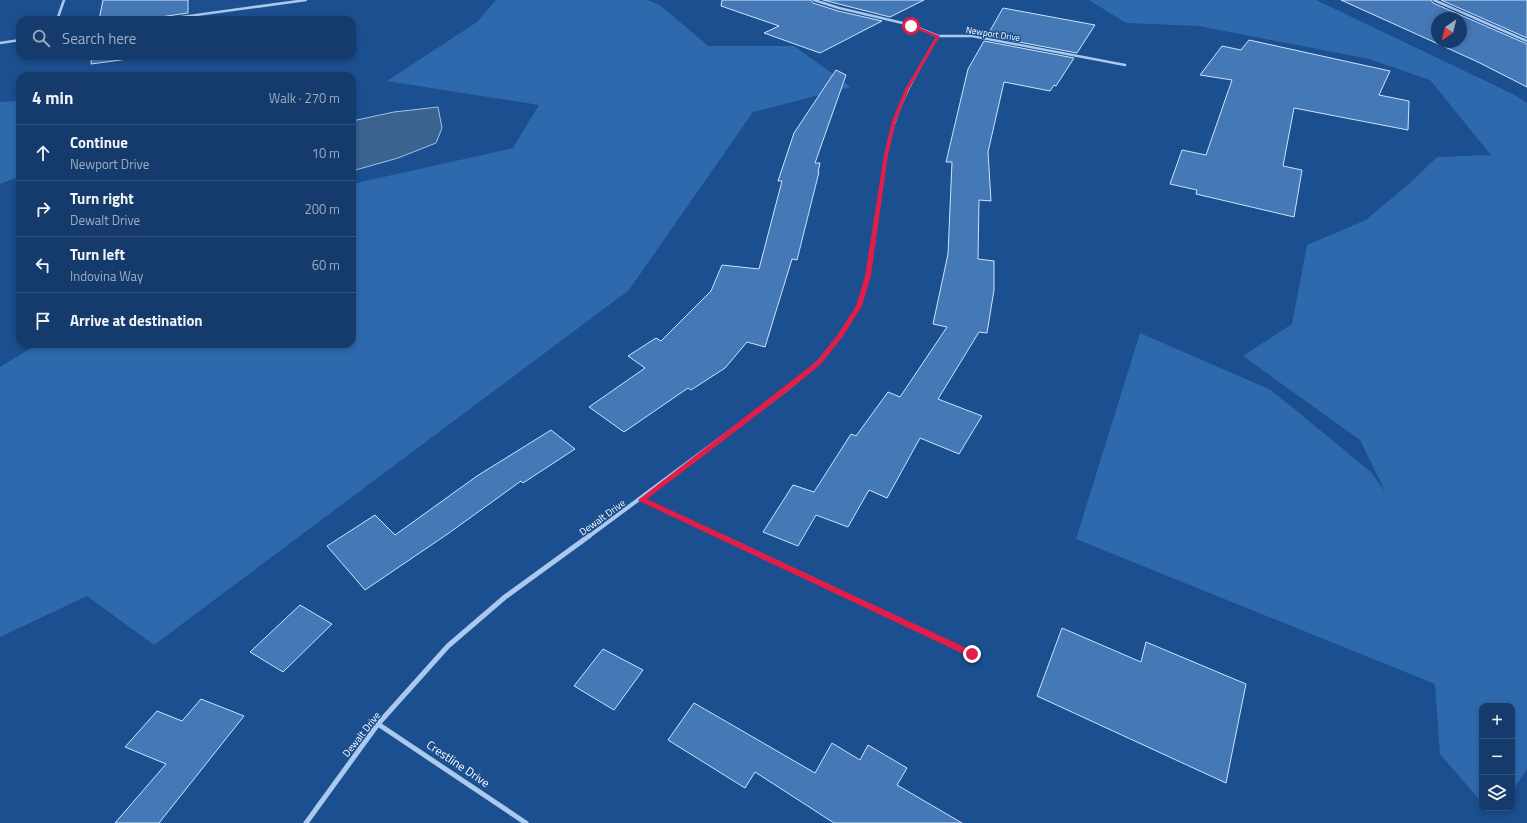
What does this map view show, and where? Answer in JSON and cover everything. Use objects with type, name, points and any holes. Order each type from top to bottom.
[{"type":"street","points":[[58,16],[64,0]]},
{"type":"street","points":[[189,16],[306,0]]},
{"type":"street","name":"Newport Drive","points":[[814,0],[839,8],[911,26],[938,36],[972,36],[1124,65]]},
{"type":"street","points":[[1434,0],[1527,40]]},
{"type":"street","name":"Dewalt Drive","points":[[306,823],[378,724],[448,646],[505,597],[641,500],[813,367],[840,336],[859,306],[868,276],[886,155],[894,121],[907,89],[938,36]]},
{"type":"street","points":[[0,43],[16,41]]},
{"type":"street","name":"Crestline Drive","points":[[378,724],[526,823]]},
{"type":"lane","points":[[641,500],[972,654]]},
{"type":"shaded area","points":[[496,0],[648,0],[661,6],[708,46],[794,46],[851,87],[753,112],[629,290],[154,645],[87,596],[0,637],[0,367],[31,348],[356,348],[356,183],[513,148],[539,105],[387,81],[477,22]]},
{"type":"shaded area","points":[[1089,0],[1316,0],[1513,94],[1527,103],[1527,769],[1515,787],[1515,703],[1479,703],[1479,800],[1440,754],[1435,684],[1076,539],[1140,333],[1271,390],[1371,472],[1386,493],[1360,440],[1243,356],[1292,324],[1307,245],[1366,220],[1410,183],[1437,157],[1491,155],[1430,80],[1369,59],[1199,26],[1126,23]]},
{"type":"shaded area","points":[[16,101],[16,178],[0,184],[0,102]]},
{"type":"shaded area","points":[[438,107],[442,128],[436,143],[398,158],[356,170],[356,120],[394,112]]},
{"type":"building","points":[[103,0],[188,0],[188,13],[167,16],[100,16]]},
{"type":"building","points":[[722,0],[811,0],[813,3],[838,11],[882,21],[820,53],[764,33],[779,26],[721,6]]},
{"type":"building","points":[[823,0],[924,0],[890,17]]},
{"type":"building","points":[[1341,0],[1431,0],[1433,3],[1454,12],[1431,12],[1431,41]]},
{"type":"building","points":[[1441,0],[1527,0],[1527,38]]},
{"type":"building","points":[[1003,8],[1095,25],[1077,53],[987,36]]},
{"type":"building","points":[[1467,18],[1527,44],[1527,87],[1447,48],[1467,48]]},
{"type":"building","points":[[1249,40],[1390,71],[1379,95],[1409,101],[1408,130],[1294,108],[1283,166],[1302,170],[1294,217],[1196,194],[1197,190],[1170,184],[1182,150],[1206,155],[1232,80],[1200,75],[1222,46],[1241,50]]},
{"type":"building","points":[[984,41],[1074,58],[1056,86],[1054,85],[1050,91],[1004,82],[988,152],[991,201],[979,200],[978,259],[994,261],[994,290],[987,333],[979,332],[938,399],[982,416],[959,454],[920,438],[887,498],[869,490],[848,527],[816,515],[798,546],[763,532],[793,485],[814,492],[851,434],[856,436],[888,392],[900,397],[947,327],[933,324],[948,254],[952,162],[946,162],[968,69]]},
{"type":"building","points":[[92,60],[120,60],[91,64]]},
{"type":"building","points":[[836,70],[846,75],[815,163],[820,163],[819,172],[797,260],[792,259],[765,347],[747,342],[725,368],[691,390],[688,388],[624,432],[589,407],[645,368],[628,356],[656,338],[661,341],[711,291],[722,265],[759,269],[782,181],[778,181],[794,133]]},
{"type":"building","points":[[551,430],[575,449],[523,483],[521,481],[449,533],[365,590],[327,546],[375,515],[395,535],[477,476]]},
{"type":"building","points":[[300,605],[332,624],[283,672],[250,652]]},
{"type":"building","points":[[1062,628],[1141,662],[1146,642],[1246,684],[1226,783],[1037,696]]},
{"type":"building","points":[[603,649],[643,670],[614,710],[574,686]]},
{"type":"building","points":[[201,699],[244,716],[159,823],[115,823],[166,764],[125,747],[157,711],[182,721]]},
{"type":"building","points":[[694,703],[815,773],[832,743],[860,760],[868,745],[907,768],[897,785],[962,823],[834,823],[755,772],[745,788],[668,740]]},
{"type":"route","points":[[911,26],[938,36],[907,89],[894,121],[886,155],[868,276],[859,306],[840,336],[819,362],[786,390],[641,500],[972,654]]}]
